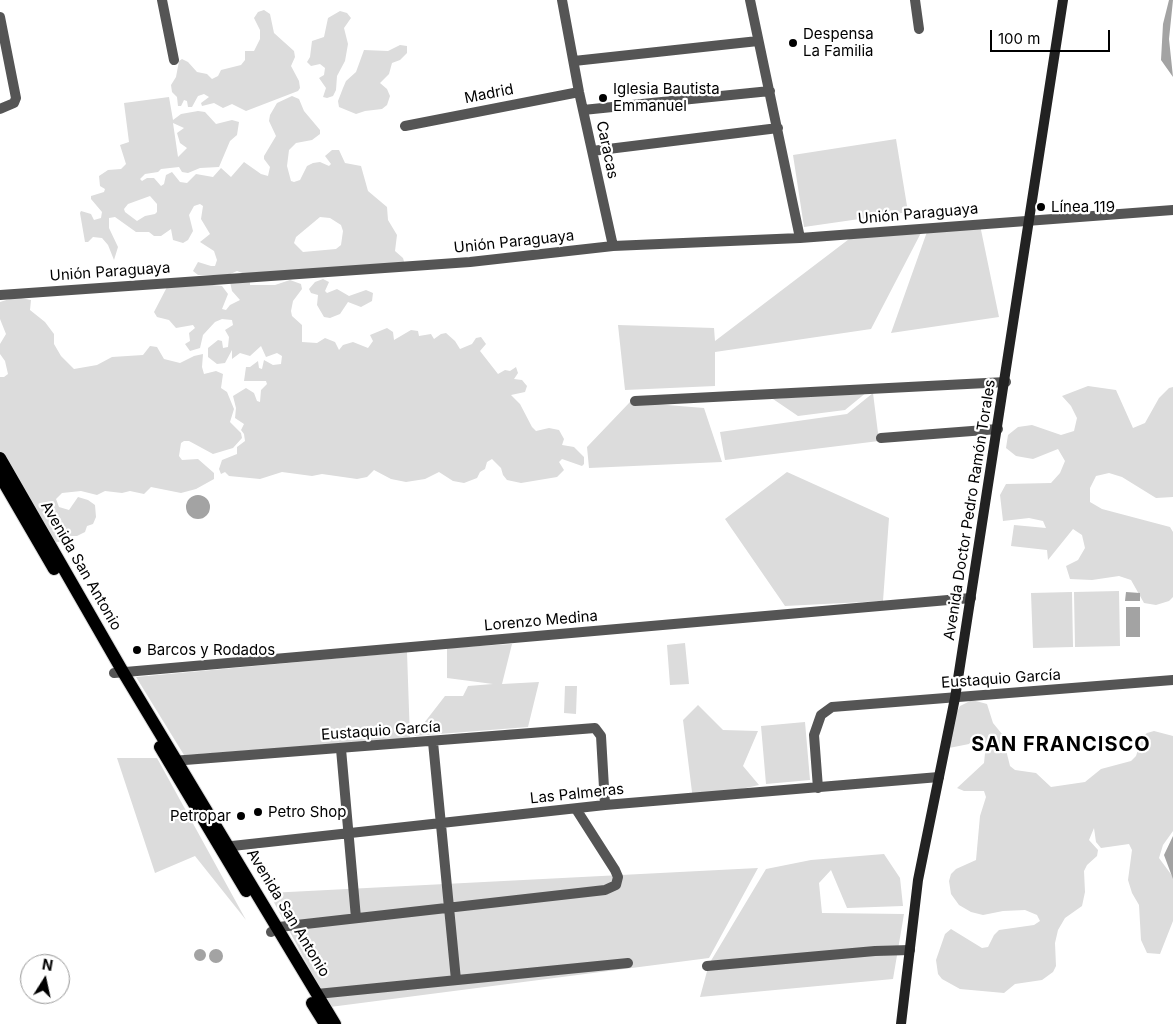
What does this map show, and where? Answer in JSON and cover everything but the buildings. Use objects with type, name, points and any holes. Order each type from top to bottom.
[{"type":"main road","name":"Avenida San Antonio","points":[[0,458],[119,672]]},
{"type":"main road","name":"Avenida San Antonio","points":[[0,476],[224,847],[335,1024]]},
{"type":"main road","name":"Avenida San Antonio","points":[[275,929],[325,1024]]},
{"type":"street","points":[[162,0],[174,60]]},
{"type":"street","name":"Caracas","points":[[562,0],[579,92],[613,246]]},
{"type":"street","points":[[750,0],[800,238]]},
{"type":"street","points":[[915,0],[919,29]]},
{"type":"street","name":"Avenida Doctor Pedro Ramón Torales","points":[[901,1024],[918,880],[955,698],[1006,382],[1063,0]]},
{"type":"street","points":[[0,17],[16,98],[14,103],[0,109]]},
{"type":"street","points":[[574,61],[758,41]]},
{"type":"street","points":[[583,110],[770,91]]},
{"type":"street","name":"Madrid","points":[[405,126],[579,92]]},
{"type":"street","points":[[592,151],[778,128]]},
{"type":"street","name":"Unión Paraguaya","points":[[0,295],[470,262],[613,246],[800,238],[1173,210]]},
{"type":"street","points":[[636,401],[1006,382]]},
{"type":"street","points":[[881,438],[998,429]]},
{"type":"street","name":"Lorenzo Medina","points":[[119,672],[971,598]]},
{"type":"street","name":"Eustaquio García","points":[[818,788],[814,736],[821,716],[832,707],[1173,680]]},
{"type":"street","name":"Eustaquio García","points":[[173,761],[595,728],[601,736],[605,805]]},
{"type":"street","points":[[434,742],[456,980]]},
{"type":"street","points":[[341,749],[356,918]]},
{"type":"street","name":"Las Palmeras","points":[[224,847],[605,805],[939,777]]},
{"type":"street","points":[[275,929],[605,890],[616,885],[618,877],[576,809]]},
{"type":"street","points":[[707,966],[875,950],[910,950]]},
{"type":"street","points":[[316,994],[628,963]]},
{"type":"shaded area","points":[[1169,0],[1173,0],[1169,39],[1173,77],[1161,60],[1163,24]]},
{"type":"shaded area","points":[[264,10],[270,14],[274,33],[294,51],[295,57],[291,66],[299,81],[300,88],[298,91],[246,111],[232,104],[223,108],[214,103],[202,106],[201,103],[209,97],[204,94],[198,96],[192,107],[188,107],[187,101],[184,100],[181,106],[178,106],[177,97],[172,92],[171,85],[176,77],[179,61],[182,59],[188,62],[197,72],[207,74],[212,79],[218,76],[221,70],[241,65],[245,60],[245,51],[254,51],[260,39],[260,30],[254,18],[258,12]]},
{"type":"shaded area","points":[[340,11],[347,13],[351,18],[344,28],[348,44],[345,61],[337,76],[336,90],[333,96],[327,98],[323,97],[326,88],[319,78],[324,75],[325,68],[320,64],[311,66],[307,62],[310,57],[312,41],[324,37],[328,18]]},
{"type":"shaded area","points":[[400,45],[407,46],[407,53],[400,60],[392,63],[389,74],[380,83],[387,89],[390,96],[387,105],[382,109],[356,114],[339,107],[338,101],[346,81],[356,72],[364,50],[388,51]]},
{"type":"shaded area","points":[[292,96],[299,99],[304,111],[320,130],[320,134],[312,140],[296,143],[289,150],[287,166],[291,181],[300,180],[307,166],[313,163],[320,162],[329,166],[331,164],[325,156],[332,150],[339,150],[345,163],[361,166],[368,191],[387,207],[388,220],[397,235],[395,251],[403,258],[405,265],[250,281],[250,285],[275,285],[290,280],[301,284],[302,289],[293,301],[291,311],[292,316],[302,325],[302,342],[317,343],[325,338],[335,342],[339,350],[343,345],[353,342],[368,348],[373,341],[370,335],[387,328],[393,332],[394,340],[411,330],[418,331],[419,336],[431,334],[434,339],[446,333],[455,341],[460,349],[472,344],[476,338],[481,337],[486,344],[480,351],[498,374],[505,370],[510,371],[516,367],[518,373],[514,379],[522,380],[527,386],[525,392],[511,395],[520,404],[532,427],[536,431],[549,428],[559,430],[564,439],[562,445],[574,447],[584,457],[584,464],[582,466],[562,459],[559,462],[564,470],[557,477],[521,483],[507,480],[501,468],[492,459],[487,462],[485,469],[480,472],[477,478],[464,483],[453,481],[439,472],[425,479],[406,482],[391,479],[374,470],[367,477],[357,479],[322,474],[312,476],[282,472],[260,479],[229,476],[225,472],[221,474],[219,469],[222,460],[237,454],[237,447],[245,441],[241,430],[244,424],[235,418],[236,408],[233,396],[246,388],[254,393],[257,401],[260,402],[261,390],[267,384],[266,381],[244,381],[246,367],[250,367],[258,361],[259,368],[262,369],[264,360],[273,365],[281,364],[282,356],[277,353],[266,357],[261,346],[250,356],[240,353],[232,359],[232,350],[225,363],[217,364],[208,357],[208,348],[218,340],[222,341],[223,348],[228,347],[229,337],[225,330],[233,325],[232,320],[222,319],[215,322],[203,335],[200,348],[190,351],[185,344],[190,341],[189,333],[195,328],[193,325],[176,328],[169,320],[157,317],[154,312],[167,287],[203,284],[222,286],[228,294],[222,309],[226,310],[230,305],[240,300],[232,291],[230,282],[245,274],[237,271],[228,275],[198,275],[193,271],[198,262],[215,266],[217,260],[214,251],[200,242],[210,234],[201,219],[203,206],[200,204],[194,206],[189,215],[193,231],[188,240],[183,243],[173,240],[171,229],[161,236],[154,236],[149,232],[136,232],[115,217],[109,218],[109,228],[118,247],[114,260],[108,245],[102,238],[93,237],[88,242],[85,242],[80,213],[81,211],[91,214],[94,220],[101,218],[102,212],[91,199],[91,196],[104,192],[105,189],[100,186],[99,176],[108,170],[121,169],[126,164],[120,145],[129,142],[124,103],[169,97],[173,120],[181,114],[198,111],[205,112],[216,124],[232,120],[239,122],[237,135],[230,141],[219,167],[200,168],[188,173],[182,172],[179,167],[161,169],[158,172],[145,174],[140,179],[142,181],[147,178],[154,178],[161,186],[164,184],[166,175],[172,172],[180,182],[187,183],[196,174],[213,177],[221,168],[231,177],[244,162],[261,174],[268,176],[270,167],[264,156],[276,136],[269,121],[270,115],[277,103]],"holes":[[[173,123],[184,128],[177,133],[180,143],[187,148],[178,157]],[[150,196],[157,204],[157,212],[137,221],[125,212],[124,209],[128,204]],[[320,217],[330,218],[341,225],[343,231],[341,245],[336,249],[303,252],[294,243],[296,237]]]},
{"type":"shaded area","points":[[896,139],[908,212],[804,227],[793,155]]},
{"type":"shaded area","points":[[980,225],[999,317],[891,333],[928,229]]},
{"type":"shaded area","points":[[923,229],[871,329],[715,352],[715,386],[625,390],[618,325],[714,328],[715,341],[857,233]]},
{"type":"shaded area","points":[[323,279],[329,282],[325,291],[327,293],[337,289],[349,296],[366,290],[373,293],[372,301],[361,307],[348,302],[340,314],[330,318],[324,317],[317,305],[318,295],[311,293],[309,289],[315,282]]},
{"type":"shaded area","points":[[16,297],[31,300],[30,310],[45,322],[54,334],[54,344],[61,356],[74,369],[97,365],[112,357],[143,355],[150,346],[157,347],[164,359],[180,363],[203,354],[202,367],[204,374],[216,371],[223,374],[221,388],[227,392],[234,409],[230,422],[241,433],[242,438],[233,448],[213,454],[189,441],[184,441],[181,443],[179,456],[182,460],[198,459],[214,473],[214,479],[196,489],[181,493],[151,487],[144,494],[130,491],[122,493],[105,491],[97,495],[81,491],[62,493],[56,499],[59,507],[69,510],[78,497],[88,500],[95,505],[96,517],[93,524],[87,526],[85,532],[77,536],[67,536],[62,542],[55,542],[0,456],[0,377],[8,374],[5,361],[0,354],[0,344],[6,334],[0,319],[0,302]]},
{"type":"shaded area","points":[[1088,386],[1116,390],[1133,428],[1145,423],[1159,398],[1169,388],[1173,387],[1173,497],[1156,498],[1122,477],[1109,473],[1096,476],[1090,488],[1090,502],[1102,509],[1170,527],[1173,532],[1173,597],[1169,601],[1156,605],[1144,603],[1131,580],[1119,576],[1092,580],[1070,579],[1066,566],[1078,560],[1085,548],[1082,535],[1073,529],[1048,560],[1047,550],[1011,546],[1014,525],[1046,528],[1043,521],[1029,518],[1003,521],[1000,495],[1006,484],[1051,483],[1060,473],[1065,461],[1058,449],[1033,459],[1016,456],[1006,448],[1008,435],[1018,427],[1032,425],[1061,435],[1074,431],[1077,418],[1071,406],[1062,396]]},
{"type":"shaded area","points":[[867,392],[845,410],[798,416],[773,399]]},
{"type":"shaded area","points":[[873,393],[879,441],[725,460],[720,432],[847,414]]},
{"type":"shaded area","points":[[630,402],[704,408],[722,462],[589,468],[587,447]]},
{"type":"shaded area","points":[[787,472],[889,518],[883,601],[785,606],[725,519]]},
{"type":"shaded area","points":[[198,495],[207,498],[210,507],[207,516],[198,519],[189,516],[186,507],[189,498]]},
{"type":"shaded area","points":[[1119,591],[1120,646],[1075,647],[1074,592]]},
{"type":"shaded area","points":[[1072,592],[1073,647],[1033,648],[1031,593]]},
{"type":"shaded area","points":[[1126,592],[1140,593],[1140,601],[1125,601]]},
{"type":"shaded area","points":[[1126,607],[1140,607],[1140,637],[1126,637]]},
{"type":"shaded area","points":[[685,643],[689,684],[670,685],[667,645]]},
{"type":"shaded area","points":[[512,644],[502,684],[539,682],[528,727],[414,736],[445,696],[463,696],[468,686],[493,684],[447,678],[447,648]]},
{"type":"shaded area","points":[[407,652],[410,739],[184,755],[136,677]]},
{"type":"shaded area","points":[[565,686],[577,686],[576,714],[564,713]]},
{"type":"shaded area","points":[[972,700],[987,704],[993,723],[1002,734],[1010,766],[1015,770],[1036,773],[1051,787],[1085,782],[1101,769],[1131,761],[1136,756],[1142,737],[1147,733],[1154,731],[1173,736],[1173,831],[1163,845],[1159,858],[1173,877],[1173,921],[1160,954],[1147,953],[1141,940],[1139,905],[1132,893],[1128,880],[1132,850],[1129,844],[1101,848],[1096,842],[1094,828],[1089,840],[1098,850],[1097,856],[1087,865],[1084,871],[1085,892],[1082,906],[1065,918],[1058,930],[1055,943],[1056,966],[1053,972],[1042,980],[1015,984],[1004,993],[960,989],[942,979],[938,974],[936,960],[945,934],[951,929],[982,948],[988,947],[999,930],[1034,925],[1040,921],[1037,915],[1025,910],[1003,911],[983,915],[971,912],[959,905],[951,894],[949,881],[951,874],[956,869],[976,860],[980,816],[986,797],[984,791],[964,791],[957,788],[984,763],[986,744],[983,738],[977,734],[969,744],[949,748],[947,730],[960,706]]},
{"type":"shaded area","points":[[698,705],[723,730],[758,731],[743,766],[759,785],[693,800],[683,720]]},
{"type":"shaded area","points":[[805,722],[810,780],[766,784],[761,726]]},
{"type":"shaded area","points":[[117,758],[157,758],[246,920],[195,856],[155,873]]},
{"type":"shaded area","points":[[1173,836],[1173,879],[1164,855]]},
{"type":"shaded area","points":[[884,854],[900,878],[903,906],[847,908],[831,870],[819,883],[822,913],[904,914],[893,979],[700,997],[709,964],[766,869],[811,860]]},
{"type":"shaded area","points":[[758,868],[709,958],[330,1007],[269,893]]},
{"type":"shaded area","points":[[200,949],[206,955],[200,961],[194,955]]},
{"type":"shaded area","points":[[213,949],[219,949],[223,956],[219,963],[213,963],[209,959],[209,953]]},
{"type":"place","name":"Despensa La Familia","points":[[793,43]]},
{"type":"place","name":"Iglesia Bautista Emmanuel","points":[[603,98]]},
{"type":"place","name":"Línea 119","points":[[1041,207]]},
{"type":"place","name":"Barcos y Rodados","points":[[137,650]]},
{"type":"place","name":"Petro Shop","points":[[258,812]]},
{"type":"place","name":"Petropar","points":[[241,816]]},
{"type":"district","name":"SAN FRANCISCO","points":[[1061,745]]}]
